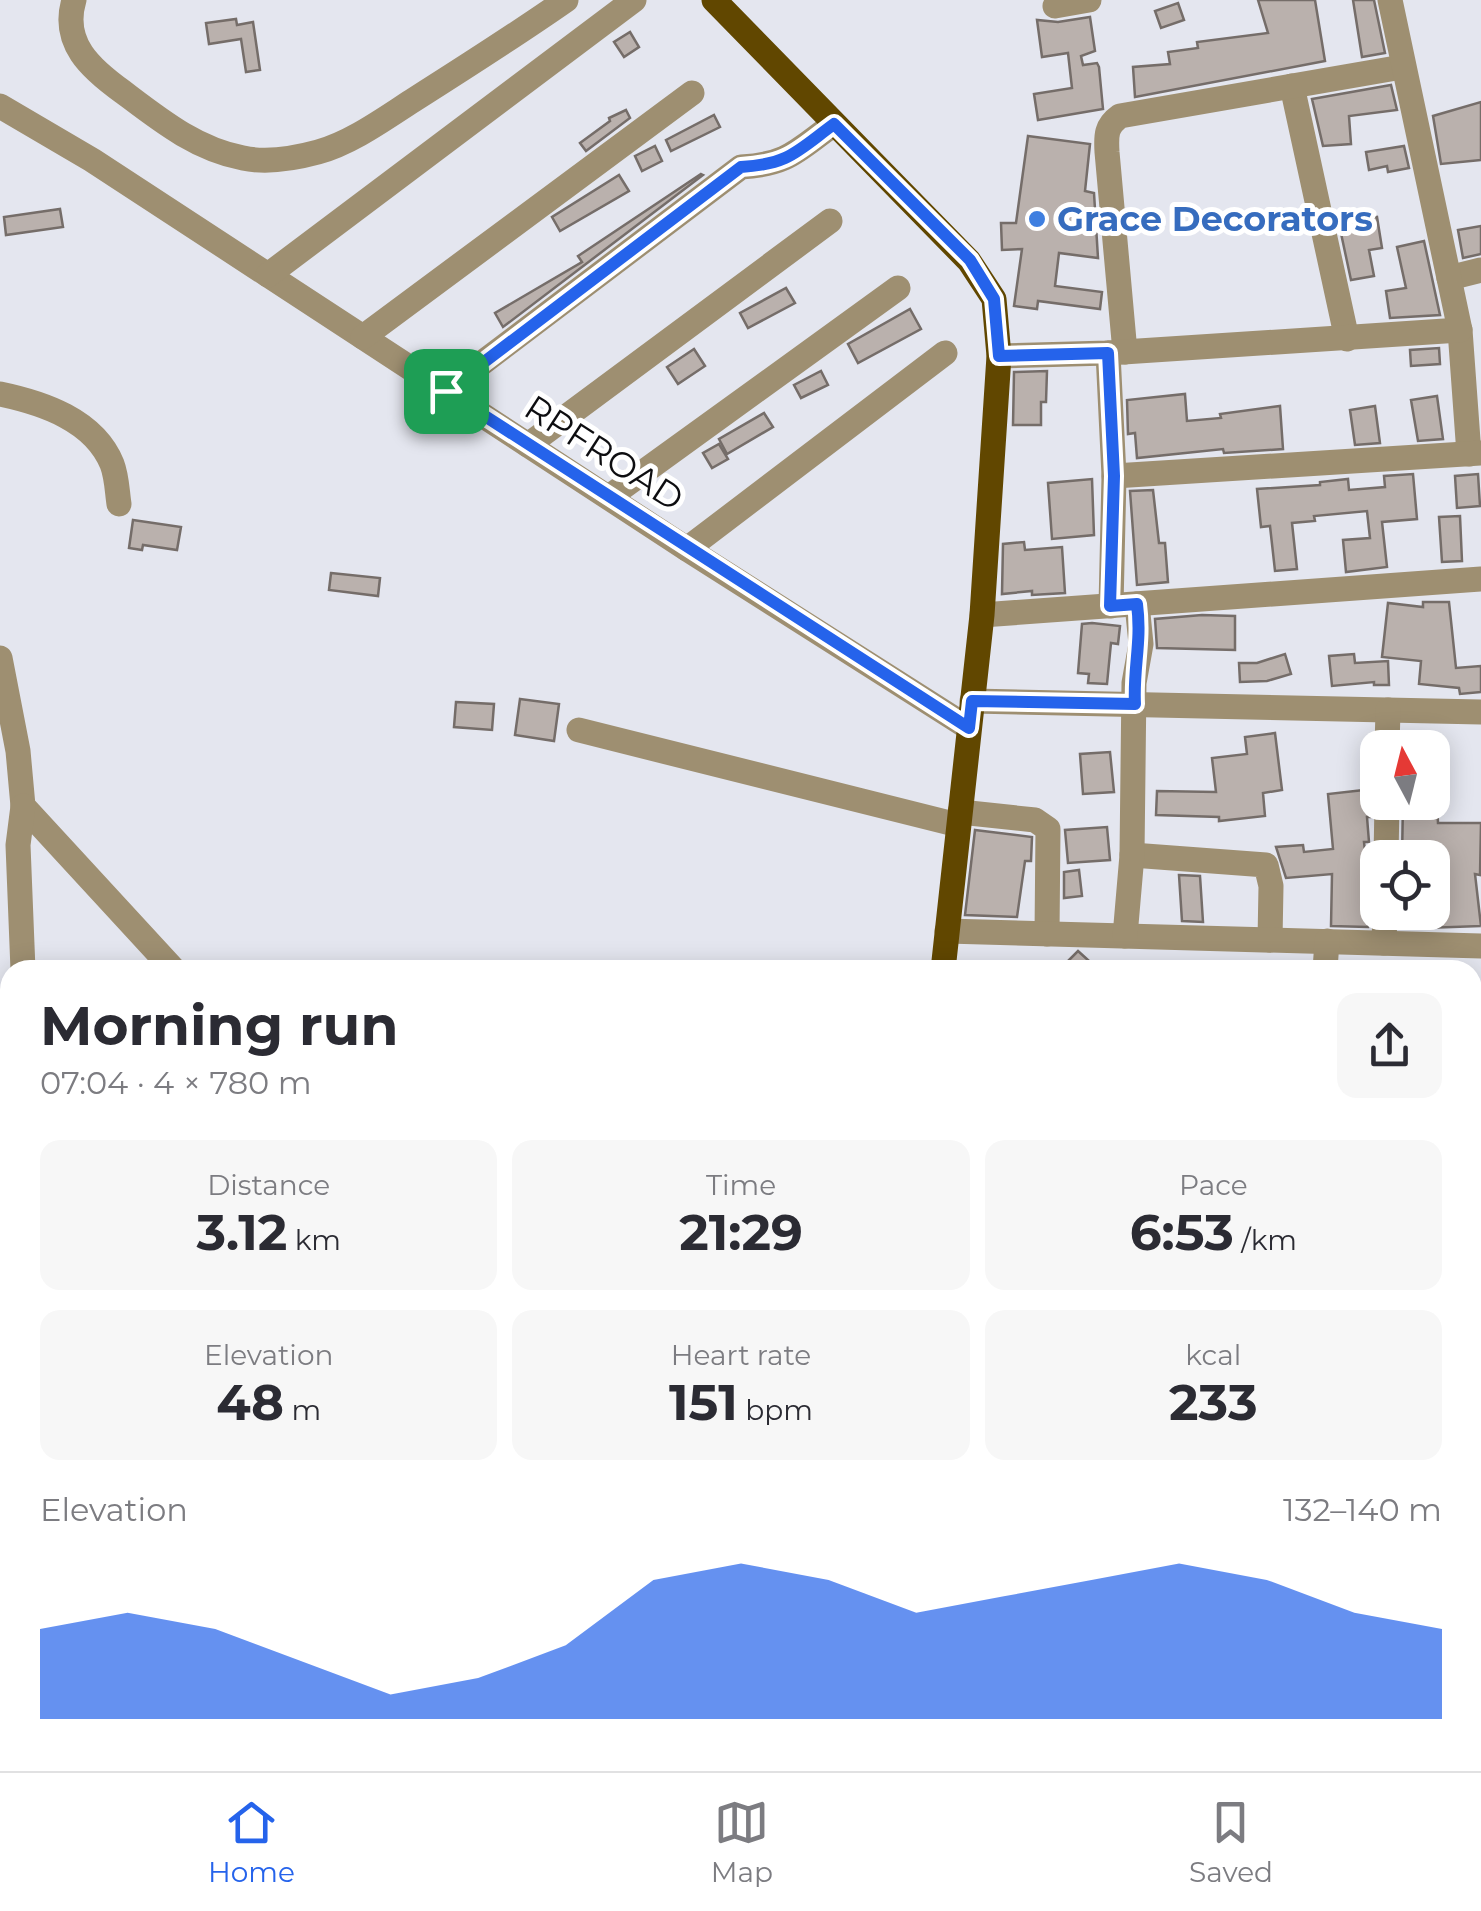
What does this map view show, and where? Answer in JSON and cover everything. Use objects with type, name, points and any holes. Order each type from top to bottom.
[{"type":"main road","points":[[714,0],[970,260],[994,299],[999,356],[982,615],[944,960]]},
{"type":"street","points":[[74,0],[69,24],[74,44],[105,79],[176,132],[210,150],[246,159],[322,151],[381,121],[566,0]]},
{"type":"street","points":[[268,275],[634,0]]},
{"type":"street","points":[[1055,6],[1089,0]]},
{"type":"street","points":[[1114,476],[1475,453],[1460,330],[1390,0]]},
{"type":"street","points":[[1110,606],[1117,353],[1106,134],[1110,123],[1120,116],[1402,67]]},
{"type":"street","points":[[1292,86],[1348,340]]},
{"type":"street","points":[[363,337],[692,93]]},
{"type":"street","name":"RPFROAD","points":[[0,106],[92,160],[969,728]]},
{"type":"street","points":[[446,391],[741,167],[772,165],[784,160],[834,124]]},
{"type":"street","points":[[528,445],[830,221]]},
{"type":"street","points":[[1449,278],[1481,270]]},
{"type":"street","points":[[609,498],[898,288]]},
{"type":"street","points":[[999,356],[1348,340],[1460,330]]},
{"type":"street","points":[[688,549],[945,353]]},
{"type":"street","points":[[0,394],[59,411],[86,430],[107,452],[120,504]]},
{"type":"street","points":[[982,615],[1481,579]]},
{"type":"street","points":[[1125,936],[1132,855],[1134,684],[1141,644],[1137,604]]},
{"type":"street","points":[[0,658],[9,752],[23,806],[18,844],[22,960]]},
{"type":"street","points":[[972,701],[1481,712]]},
{"type":"street","points":[[1388,710],[1388,730]]},
{"type":"street","points":[[579,730],[959,819],[1034,820],[1048,829],[1047,934]]},
{"type":"street","points":[[23,806],[165,960]]},
{"type":"street","points":[[1132,855],[1266,864],[1271,886],[1270,940]]},
{"type":"street","points":[[1384,930],[1384,943]]},
{"type":"street","points":[[947,931],[1481,946]]},
{"type":"street","points":[[1326,960],[1327,942]]},
{"type":"building","points":[[1258,0],[1315,0],[1325,61],[1135,97],[1133,67],[1170,64],[1168,52],[1198,48],[1197,42],[1268,33]]},
{"type":"building","points":[[1353,0],[1374,0],[1385,53],[1362,57]]},
{"type":"building","points":[[1178,3],[1184,20],[1161,28],[1155,11]]},
{"type":"building","points":[[1090,17],[1095,51],[1081,56],[1083,65],[1097,63],[1099,67],[1103,109],[1038,120],[1034,94],[1072,88],[1068,53],[1042,57],[1037,20],[1058,22]]},
{"type":"building","points":[[236,19],[237,25],[253,22],[260,70],[246,72],[241,39],[209,44],[206,23]]},
{"type":"building","points":[[630,32],[639,47],[624,57],[614,42]]},
{"type":"building","points":[[1391,85],[1397,110],[1349,116],[1351,144],[1323,146],[1312,99]]},
{"type":"building","points":[[1481,102],[1481,160],[1441,164],[1433,116]]},
{"type":"building","points":[[626,110],[630,118],[586,151],[580,143],[609,118]]},
{"type":"building","points":[[714,115],[720,127],[671,151],[666,140]]},
{"type":"building","points":[[1028,136],[1090,144],[1085,191],[1094,193],[1098,258],[1059,253],[1055,286],[1102,292],[1100,309],[1038,301],[1037,309],[1014,306],[1022,249],[1002,250],[1001,223],[1016,223]]},
{"type":"building","points":[[655,146],[662,161],[642,171],[635,156]]},
{"type":"building","points":[[1404,146],[1409,168],[1388,172],[1387,166],[1369,170],[1366,152]]},
{"type":"building","points":[[701,174],[503,327],[495,313],[582,262],[578,256]]},
{"type":"building","points":[[619,175],[629,191],[560,231],[552,217]]},
{"type":"building","points":[[60,209],[63,227],[6,235],[4,217]]},
{"type":"building","points":[[1377,217],[1382,248],[1369,250],[1374,276],[1351,280],[1339,224]]},
{"type":"building","points":[[1481,226],[1481,254],[1463,258],[1458,230]]},
{"type":"building","points":[[1424,241],[1440,315],[1390,318],[1386,291],[1406,288],[1397,247]]},
{"type":"building","points":[[786,288],[795,303],[748,328],[740,313]]},
{"type":"building","points":[[910,309],[921,329],[858,363],[848,344]]},
{"type":"building","points":[[1439,348],[1440,364],[1411,366],[1410,350]]},
{"type":"building","points":[[694,349],[705,366],[678,384],[667,367]]},
{"type":"building","points":[[821,371],[828,385],[801,398],[794,385]]},
{"type":"building","points":[[1047,371],[1041,425],[1013,425],[1014,372]]},
{"type":"building","points":[[1185,394],[1187,421],[1280,406],[1283,449],[1224,453],[1223,449],[1137,458],[1135,433],[1128,434],[1127,400]]},
{"type":"building","points":[[1437,396],[1443,439],[1418,441],[1411,400]]},
{"type":"building","points":[[1375,406],[1380,443],[1355,445],[1350,410]]},
{"type":"building","points":[[764,413],[773,427],[727,454],[719,439]]},
{"type":"building","points":[[719,444],[728,459],[712,468],[703,453]]},
{"type":"building","points":[[1413,474],[1417,519],[1382,522],[1387,567],[1346,572],[1343,540],[1370,538],[1367,511],[1314,516],[1315,521],[1292,523],[1297,569],[1275,571],[1270,526],[1261,527],[1257,489],[1348,479],[1349,490],[1385,487],[1384,476]]},
{"type":"building","points":[[1478,474],[1480,506],[1457,508],[1455,476]]},
{"type":"building","points":[[1092,479],[1094,535],[1052,539],[1048,483]]},
{"type":"building","points":[[1153,490],[1159,543],[1165,543],[1168,582],[1137,585],[1130,491]]},
{"type":"building","points":[[1460,516],[1462,561],[1442,562],[1439,517]]},
{"type":"building","points":[[133,520],[181,527],[177,550],[143,545],[142,550],[129,548]]},
{"type":"building","points":[[1024,542],[1025,550],[1062,547],[1065,593],[1002,594],[1003,544]]},
{"type":"building","points":[[331,573],[380,578],[378,596],[329,590]]},
{"type":"building","points":[[1423,602],[1449,602],[1456,668],[1481,666],[1481,692],[1460,694],[1459,688],[1419,684],[1421,661],[1382,657],[1388,603],[1423,607]]},
{"type":"building","points":[[1235,616],[1235,650],[1157,648],[1155,619]]},
{"type":"building","points":[[1082,624],[1120,626],[1118,644],[1111,643],[1107,684],[1088,683],[1089,674],[1078,673]]},
{"type":"building","points":[[1285,654],[1291,674],[1267,681],[1240,682],[1239,663],[1257,663]]},
{"type":"building","points":[[1354,654],[1355,663],[1388,661],[1389,685],[1374,682],[1332,686],[1329,656]]},
{"type":"building","points":[[520,699],[559,704],[554,741],[515,735]]},
{"type":"building","points":[[456,702],[494,704],[492,730],[454,727]]},
{"type":"building","points":[[1275,733],[1282,790],[1263,793],[1265,816],[1219,821],[1219,817],[1156,815],[1157,791],[1216,792],[1212,758],[1247,754],[1245,737]]},
{"type":"building","points":[[1110,752],[1114,792],[1083,794],[1080,754]]},
{"type":"building","points":[[1360,790],[1360,820],[1367,820],[1369,840],[1360,840],[1360,927],[1331,926],[1332,874],[1286,878],[1276,847],[1303,845],[1304,852],[1333,849],[1328,794]]},
{"type":"building","points":[[1403,820],[1481,823],[1480,875],[1475,874],[1481,926],[1450,927],[1450,840],[1402,840]]},
{"type":"building","points":[[1107,827],[1110,860],[1068,863],[1065,830]]},
{"type":"building","points":[[975,830],[1032,837],[1031,861],[1025,861],[1017,917],[965,915]]},
{"type":"building","points":[[1079,870],[1082,896],[1064,898],[1064,872]]},
{"type":"building","points":[[1179,875],[1200,876],[1203,922],[1182,921]]},
{"type":"building","points":[[1078,951],[1088,960],[1069,960]]},
{"type":"place","name":"Grace Decorators","points":[[1037,219]]},
{"type":"route","points":[[834,124],[970,260],[994,299],[999,356],[1108,353],[1114,476],[1110,606],[1137,604],[1141,644],[1135,704],[972,701],[969,728],[446,391],[741,167],[772,165],[784,160],[834,124]]}]
